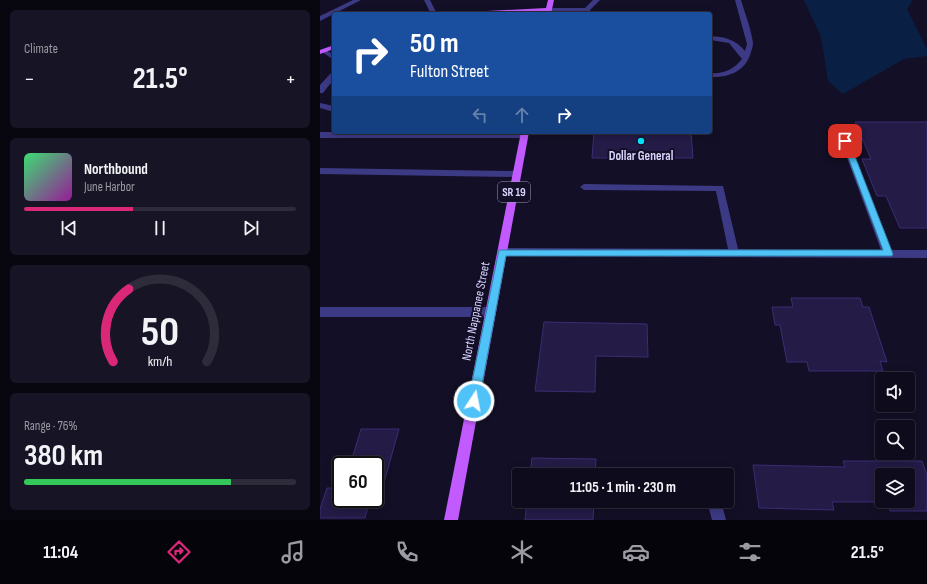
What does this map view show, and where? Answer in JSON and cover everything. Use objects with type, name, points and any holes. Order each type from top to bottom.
[{"type":"main road","points":[[549,12],[551,0]]},
{"type":"main road","points":[[322,51],[332,48]]},
{"type":"main road","name":"North Nappanee Street","points":[[451,520],[525,134]]},
{"type":"street","points":[[334,12],[358,0]]},
{"type":"street","points":[[427,0],[433,12]]},
{"type":"street","points":[[549,12],[587,12],[597,0]]},
{"type":"street","points":[[712,75],[720,76],[737,70],[746,58],[750,44],[738,0]]},
{"type":"street","points":[[320,19],[332,13]]},
{"type":"street","points":[[712,38],[727,39],[737,46],[746,58]]},
{"type":"street","points":[[322,51],[332,57]]},
{"type":"street","points":[[320,91],[326,82],[332,77]]},
{"type":"street","points":[[320,104],[325,108],[332,110]]},
{"type":"street","points":[[840,128],[888,254]]},
{"type":"street","points":[[320,135],[525,134]]},
{"type":"street","points":[[320,171],[517,174]]},
{"type":"street","points":[[584,187],[720,188],[734,253]]},
{"type":"street","points":[[502,252],[927,255]]},
{"type":"street","points":[[320,312],[491,312]]},
{"type":"street","points":[[716,508],[719,520]]},
{"type":"water","points":[[804,0],[913,0],[907,9],[927,49],[927,56],[904,59],[843,94],[828,81],[821,37]]},
{"type":"building","points":[[855,122],[927,122],[927,228],[900,228],[886,196],[877,196],[862,159],[871,159]]},
{"type":"building","points":[[594,134],[691,134],[693,158],[592,158]]},
{"type":"building","points":[[791,298],[860,298],[863,307],[869,307],[887,362],[880,361],[883,371],[809,371],[807,362],[787,362],[780,325],[775,325],[772,307],[793,307]]},
{"type":"building","points":[[544,322],[647,324],[648,357],[596,356],[595,392],[535,391]]},
{"type":"building","points":[[361,429],[399,429],[384,483],[384,456],[353,456]]},
{"type":"building","points":[[532,458],[596,459],[595,468],[531,468]]},
{"type":"building","points":[[843,461],[922,461],[927,475],[927,511],[890,511],[889,508],[915,508],[915,468],[875,468],[875,502],[832,502],[834,510],[759,508],[753,465],[845,467]]},
{"type":"building","points":[[327,488],[332,488],[332,508],[368,508],[365,518],[320,518],[320,509]]},
{"type":"building","points":[[526,508],[594,508],[593,520],[525,520]]},
{"type":"place","name":"Dollar General","points":[[641,141]]},
{"type":"route","points":[[474,401],[502,252],[888,254],[845,141]]}]
